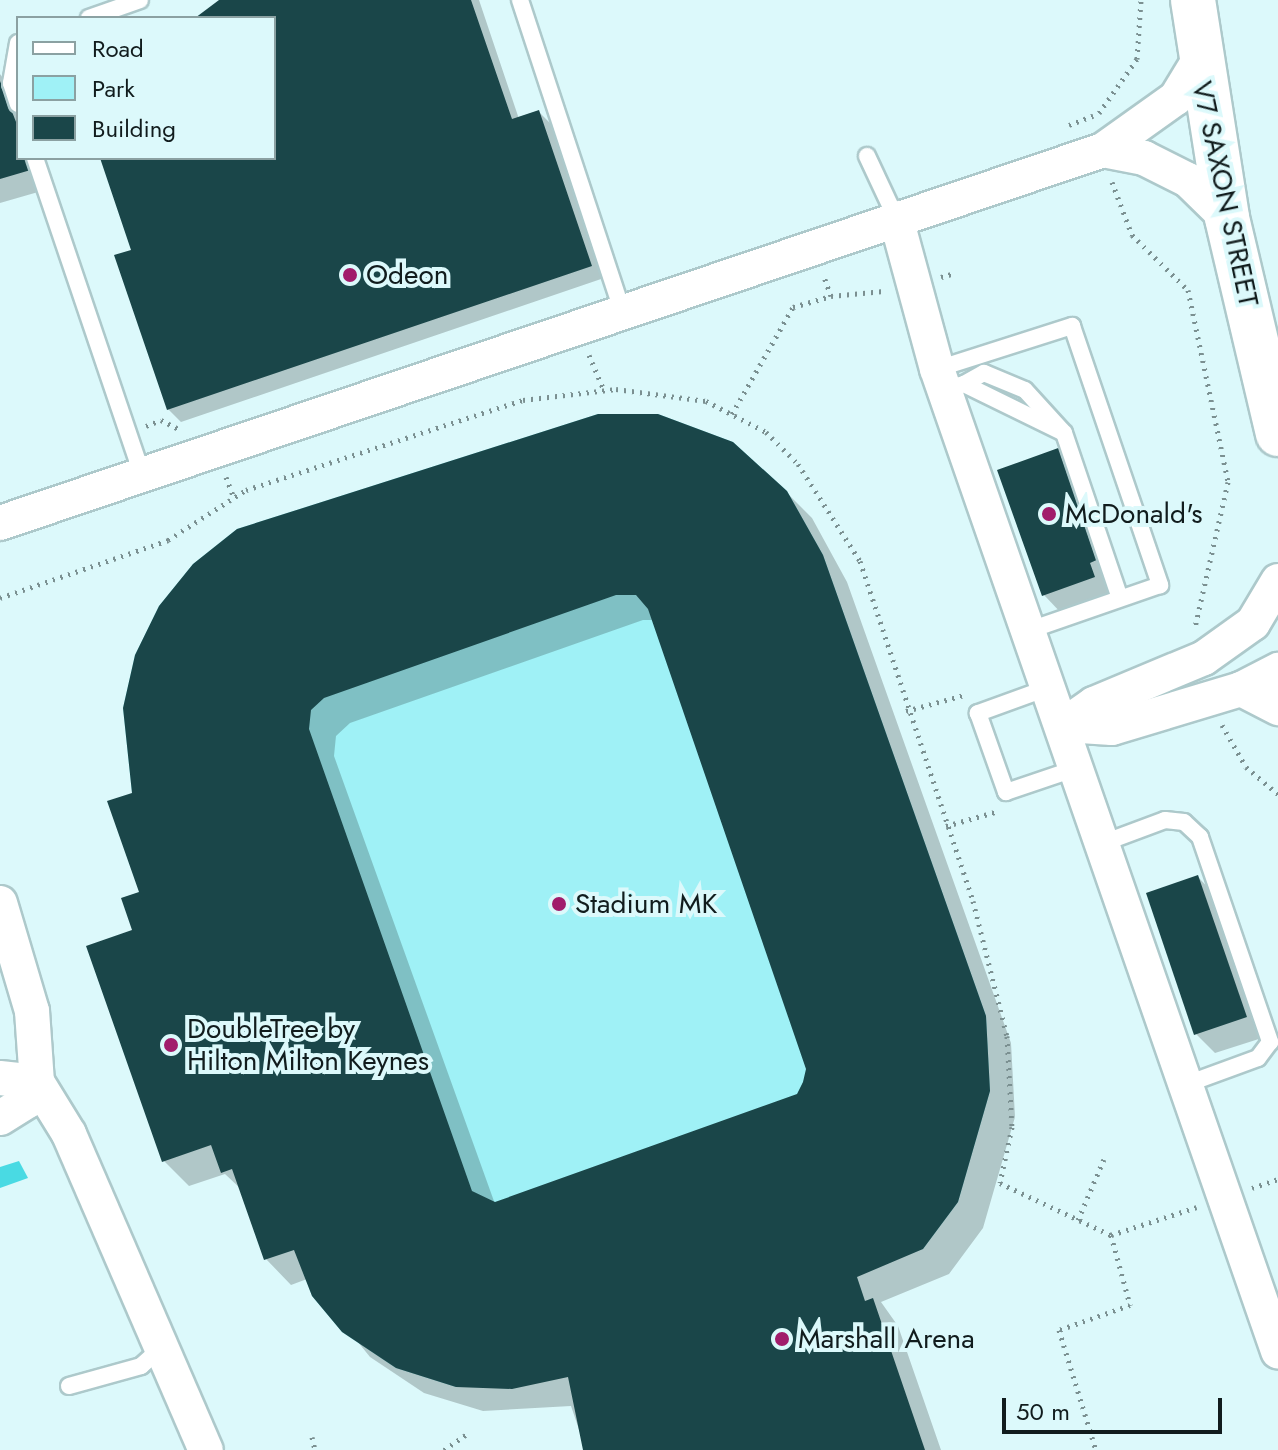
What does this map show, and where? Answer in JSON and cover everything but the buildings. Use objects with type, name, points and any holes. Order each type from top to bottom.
[{"type":"main road","name":"V7 SAXON STREET","points":[[1193,0],[1198,62],[1227,218],[1278,434]]},
{"type":"street","points":[[0,523],[812,243],[1103,150],[1176,98],[1198,62]]},
{"type":"street","points":[[1103,150],[1188,180],[1227,218]]},
{"type":"street","points":[[896,218],[1030,630],[1190,1083],[1278,1351]]},
{"type":"street","points":[[1064,725],[1094,704],[1204,658],[1253,623],[1278,581]]},
{"type":"street","points":[[1064,725],[1112,728],[1227,692],[1278,670]]},
{"type":"street","points":[[1227,692],[1278,708]]},
{"type":"street","points":[[0,903],[32,1011],[37,1082],[85,1169],[206,1450]]},
{"type":"street","points":[[0,1078],[37,1082]]},
{"type":"street","points":[[0,1118],[29,1100],[37,1082]]},
{"type":"lane","points":[[95,16],[140,0]]},
{"type":"lane","points":[[520,0],[622,310]]},
{"type":"lane","points":[[16,54],[11,83],[16,98]]},
{"type":"lane","points":[[867,156],[896,218]]},
{"type":"lane","points":[[36,160],[142,475]]},
{"type":"lane","points":[[949,381],[1072,326],[1160,585],[1030,630]]},
{"type":"lane","points":[[949,381],[984,373],[1025,390],[1064,433],[1120,598]]},
{"type":"lane","points":[[949,381],[1064,433]]},
{"type":"lane","points":[[1050,687],[978,713],[1006,792],[1079,767]]},
{"type":"lane","points":[[1106,842],[1165,820],[1184,822],[1200,837],[1270,1042],[1258,1058],[1190,1083]]},
{"type":"lane","points":[[69,1386],[141,1366],[161,1348]]},
{"type":"path","points":[[1141,0],[1137,59],[1098,115],[1103,150],[1121,216],[1188,290],[1228,482],[1194,621],[1204,658]]},
{"type":"path","points":[[732,414],[793,307],[831,296],[812,243]]},
{"type":"path","points":[[0,597],[168,540],[246,490],[523,400],[616,389],[706,401],[766,432],[798,464],[860,561],[973,901],[1007,1036],[1012,1127],[1000,1183],[1111,1235],[1130,1305],[1059,1330],[1096,1450]]},
{"type":"path","points":[[1227,692],[1228,745],[1278,794]]},
{"type":"path","points":[[1078,1220],[1104,1159]]},
{"type":"path","points":[[444,1450],[467,1434]]},
{"type":"path","points":[[312,1437],[315,1450]]},
{"type":"green space","name":"Stadium MK","points":[[598,414],[658,414],[733,442],[787,491],[823,555],[986,1016],[990,1091],[958,1202],[923,1249],[456,1387],[396,1368],[342,1332],[312,1296],[132,793],[123,708],[135,655],[159,606],[193,564],[237,529]]},
{"type":"shaded area","points":[[19,1161],[28,1178],[0,1188],[0,1167]]},
{"type":"place","name":"Odeon","points":[[350,275]]},
{"type":"place","name":"McDonald's","points":[[1049,514]]},
{"type":"place","name":"Stadium MK","points":[[559,904]]},
{"type":"place","name":"DoubleTree by Hilton Milton Keynes","points":[[171,1045]]},
{"type":"place","name":"Marshall Arena","points":[[782,1339]]}]
